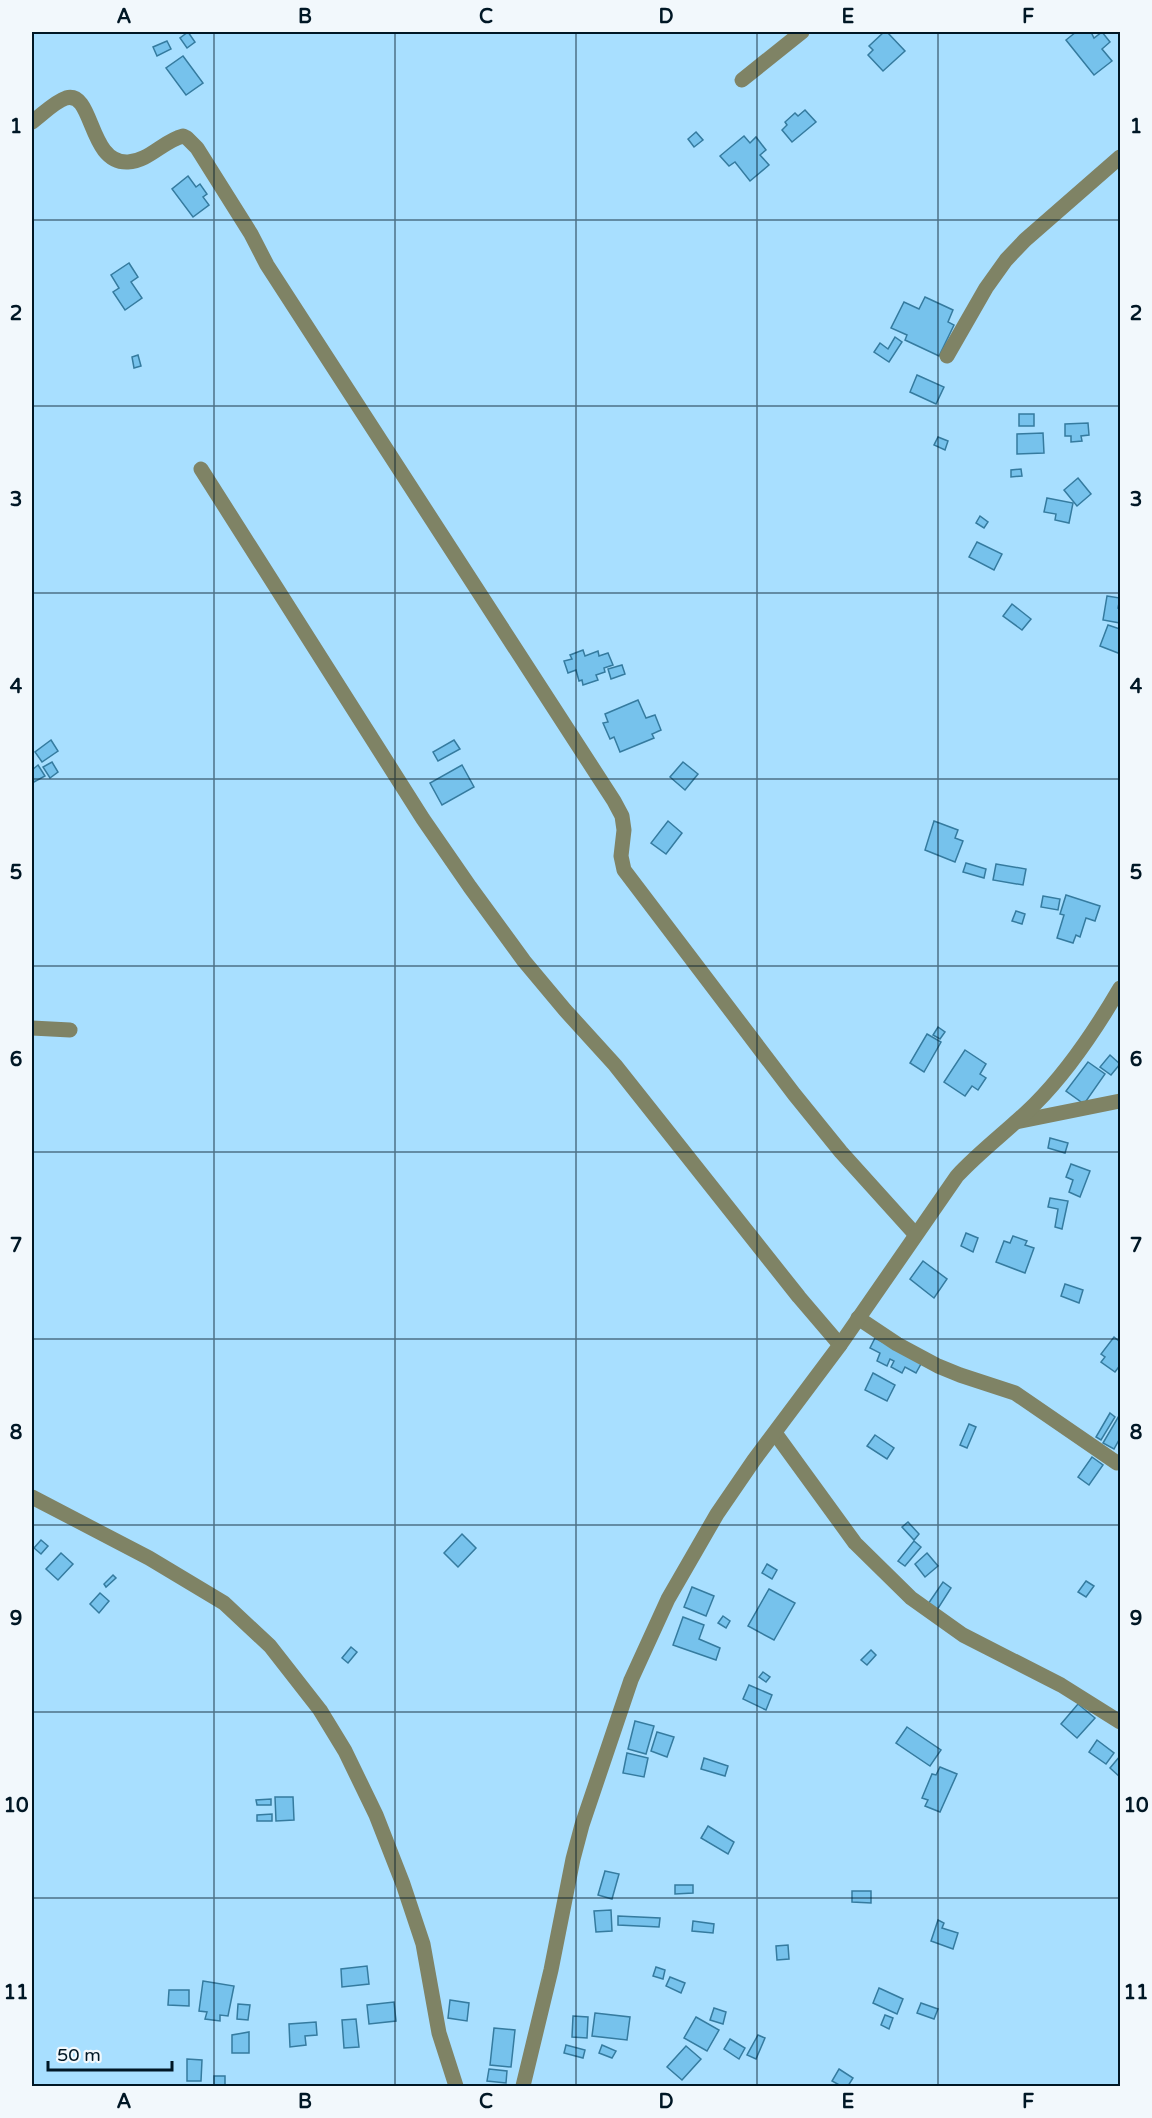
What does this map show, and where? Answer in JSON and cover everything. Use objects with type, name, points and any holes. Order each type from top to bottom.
[{"type":"street","points":[[742,80],[801,32]]},
{"type":"street","points":[[32,122],[62,100],[72,98],[78,99],[82,104],[96,140],[105,153],[113,159],[129,162],[140,159],[183,136],[197,148],[251,234],[267,265],[614,801],[622,816],[624,830],[621,856],[624,870],[794,1094],[841,1152],[915,1234]]},
{"type":"street","points":[[947,356],[986,288],[1006,260],[1034,232],[1120,157]]},
{"type":"street","points":[[201,469],[423,819],[470,887],[524,961],[615,1065],[799,1297],[840,1345]]},
{"type":"street","points":[[524,2086],[579,1837],[631,1680],[668,1599],[717,1514],[840,1345],[957,1176],[1051,1087],[1088,1039],[1120,988]]},
{"type":"street","points":[[32,1028],[70,1030]]},
{"type":"street","points":[[1016,1122],[1120,1101]]},
{"type":"street","points":[[858,1318],[897,1344],[938,1366],[960,1376],[1015,1393],[1117,1463]]},
{"type":"street","points":[[775,1433],[855,1543],[911,1598],[963,1635],[1060,1685],[1120,1722]]},
{"type":"street","points":[[32,1497],[149,1558],[224,1603],[270,1646],[320,1710],[345,1750],[376,1815],[403,1884],[423,1944],[439,2033],[456,2086]]},
{"type":"building","points":[[188,32],[195,42],[187,48],[180,38]]},
{"type":"building","points":[[884,32],[887,32],[905,51],[883,71],[868,55],[873,50],[869,46]]},
{"type":"building","points":[[1076,32],[1095,32],[1092,34],[1094,38],[1102,32],[1110,42],[1102,49],[1112,61],[1094,75],[1066,40]]},
{"type":"building","points":[[167,41],[171,49],[157,56],[153,47]]},
{"type":"building","points":[[183,56],[203,83],[186,95],[166,68]]},
{"type":"building","points":[[805,110],[816,122],[792,142],[782,130],[787,125],[785,122],[795,113],[798,116]]},
{"type":"building","points":[[696,132],[703,140],[694,147],[688,139]]},
{"type":"building","points":[[744,136],[750,143],[756,137],[766,150],[760,155],[769,165],[750,181],[735,162],[729,166],[720,156]]},
{"type":"building","points":[[188,176],[196,187],[200,184],[207,194],[203,197],[209,205],[193,217],[172,189]]},
{"type":"building","points":[[129,263],[138,277],[131,282],[142,298],[125,310],[113,292],[119,288],[111,275]]},
{"type":"building","points":[[925,297],[953,310],[948,322],[954,325],[939,356],[905,340],[907,335],[891,328],[904,302],[919,309]]},
{"type":"building","points":[[895,337],[902,342],[889,362],[874,352],[880,343],[888,349]]},
{"type":"building","points":[[138,355],[141,366],[134,368],[132,357]]},
{"type":"building","points":[[917,375],[944,387],[936,404],[910,392]]},
{"type":"building","points":[[1019,414],[1034,414],[1034,426],[1019,426]]},
{"type":"building","points":[[1088,423],[1089,435],[1081,436],[1082,441],[1071,442],[1071,436],[1065,436],[1065,424]]},
{"type":"building","points":[[1043,433],[1044,453],[1017,454],[1017,434]]},
{"type":"building","points":[[938,437],[948,441],[945,450],[934,445]]},
{"type":"building","points":[[1021,469],[1022,476],[1011,477],[1011,470]]},
{"type":"building","points":[[1078,478],[1091,494],[1077,506],[1064,490]]},
{"type":"building","points":[[1047,498],[1073,503],[1069,523],[1055,520],[1056,514],[1044,512]]},
{"type":"building","points":[[980,516],[988,522],[984,528],[976,523]]},
{"type":"building","points":[[977,542],[1002,554],[994,570],[969,557]]},
{"type":"building","points":[[1107,596],[1120,598],[1118,608],[1120,608],[1120,623],[1103,620]]},
{"type":"building","points":[[1012,604],[1031,619],[1022,630],[1003,616]]},
{"type":"building","points":[[1108,625],[1120,629],[1118,653],[1100,646]]},
{"type":"building","points":[[583,650],[585,656],[598,651],[599,656],[608,653],[613,665],[604,668],[605,672],[596,675],[598,680],[583,685],[582,680],[579,681],[576,670],[568,673],[564,661],[572,659],[570,655]]},
{"type":"building","points":[[622,665],[625,674],[611,679],[608,669]]},
{"type":"building","points":[[638,700],[646,718],[655,715],[661,730],[652,734],[654,738],[620,752],[614,737],[610,739],[603,723],[608,722],[605,714]]},
{"type":"building","points":[[51,740],[58,751],[42,762],[35,752]]},
{"type":"building","points":[[454,740],[460,749],[438,761],[433,752]]},
{"type":"building","points":[[52,762],[58,772],[50,778],[43,767]]},
{"type":"building","points":[[683,762],[698,774],[685,790],[670,777]]},
{"type":"building","points":[[38,765],[45,776],[34,782],[32,770]]},
{"type":"building","points":[[462,765],[474,787],[442,805],[430,783]]},
{"type":"building","points":[[668,821],[682,833],[666,854],[651,843]]},
{"type":"building","points":[[934,821],[958,830],[955,838],[963,841],[955,862],[925,850]]},
{"type":"building","points":[[966,863],[986,869],[984,878],[963,872]]},
{"type":"building","points":[[996,864],[1026,869],[1023,885],[993,880]]},
{"type":"building","points":[[1066,895],[1100,906],[1095,921],[1086,918],[1080,937],[1076,935],[1073,943],[1057,938],[1064,915],[1060,914]]},
{"type":"building","points":[[1043,896],[1060,899],[1058,910],[1041,907]]},
{"type":"building","points":[[1016,911],[1025,914],[1022,924],[1012,921]]},
{"type":"building","points":[[938,1027],[945,1032],[940,1039],[933,1035]]},
{"type":"building","points":[[927,1034],[941,1042],[924,1072],[910,1063]]},
{"type":"building","points":[[965,1050],[986,1064],[980,1074],[986,1078],[978,1090],[972,1086],[965,1096],[944,1082]]},
{"type":"building","points":[[1110,1055],[1120,1064],[1111,1075],[1100,1067]]},
{"type":"building","points":[[1088,1062],[1105,1074],[1084,1104],[1066,1091]]},
{"type":"building","points":[[1050,1138],[1068,1143],[1065,1153],[1048,1148]]},
{"type":"building","points":[[1071,1164],[1090,1171],[1080,1197],[1069,1192],[1073,1180],[1066,1177]]},
{"type":"building","points":[[1050,1198],[1068,1201],[1062,1229],[1055,1227],[1058,1209],[1048,1207]]},
{"type":"building","points":[[966,1233],[978,1238],[973,1252],[961,1246]]},
{"type":"building","points":[[1013,1236],[1027,1241],[1025,1245],[1034,1248],[1025,1273],[996,1262],[1004,1241],[1010,1243]]},
{"type":"building","points":[[923,1261],[947,1279],[934,1298],[910,1279]]},
{"type":"building","points":[[1065,1284],[1083,1290],[1079,1303],[1061,1296]]},
{"type":"building","points":[[1114,1337],[1120,1342],[1120,1370],[1118,1368],[1115,1372],[1101,1362],[1105,1357],[1101,1354]]},
{"type":"building","points":[[875,1338],[922,1362],[916,1373],[905,1367],[902,1373],[891,1367],[894,1361],[890,1359],[887,1366],[877,1361],[880,1353],[870,1348]]},
{"type":"building","points":[[873,1373],[895,1385],[887,1401],[865,1390]]},
{"type":"building","points":[[1110,1413],[1115,1417],[1101,1440],[1096,1437]]},
{"type":"building","points":[[1120,1414],[1120,1438],[1114,1449],[1103,1443]]},
{"type":"building","points":[[969,1424],[976,1427],[967,1448],[960,1445]]},
{"type":"building","points":[[875,1435],[894,1448],[887,1459],[867,1446]]},
{"type":"building","points":[[1092,1457],[1103,1465],[1089,1485],[1078,1477]]},
{"type":"building","points":[[908,1522],[919,1534],[914,1540],[902,1527]]},
{"type":"building","points":[[462,1534],[476,1548],[458,1567],[444,1553]]},
{"type":"building","points":[[41,1540],[48,1546],[41,1554],[34,1548]]},
{"type":"building","points":[[914,1541],[921,1547],[905,1566],[898,1561]]},
{"type":"building","points":[[61,1553],[73,1564],[58,1580],[46,1569]]},
{"type":"building","points":[[927,1553],[938,1566],[925,1577],[915,1564]]},
{"type":"building","points":[[767,1564],[777,1570],[772,1579],[762,1573]]},
{"type":"building","points":[[113,1575],[116,1578],[106,1587],[104,1584]]},
{"type":"building","points":[[1086,1581],[1094,1586],[1086,1597],[1078,1592]]},
{"type":"building","points":[[943,1582],[951,1588],[937,1610],[928,1604]]},
{"type":"building","points":[[692,1587],[714,1596],[706,1616],[684,1607]]},
{"type":"building","points":[[769,1589],[795,1603],[774,1640],[748,1626]]},
{"type":"building","points":[[100,1593],[109,1601],[99,1613],[90,1604]]},
{"type":"building","points":[[723,1616],[730,1621],[726,1628],[718,1623]]},
{"type":"building","points":[[683,1617],[704,1625],[699,1639],[720,1648],[716,1660],[673,1645]]},
{"type":"building","points":[[351,1647],[357,1652],[348,1663],[342,1658]]},
{"type":"building","points":[[871,1650],[876,1655],[867,1665],[861,1660]]},
{"type":"building","points":[[763,1672],[770,1677],[766,1682],[759,1677]]},
{"type":"building","points":[[749,1685],[772,1695],[766,1710],[743,1699]]},
{"type":"building","points":[[1078,1704],[1095,1718],[1077,1738],[1061,1724]]},
{"type":"building","points":[[635,1721],[654,1726],[646,1754],[628,1749]]},
{"type":"building","points":[[907,1727],[941,1750],[930,1766],[896,1743]]},
{"type":"building","points":[[657,1732],[674,1737],[667,1757],[651,1751]]},
{"type":"building","points":[[1097,1740],[1114,1753],[1106,1764],[1089,1752]]},
{"type":"building","points":[[627,1753],[648,1758],[644,1777],[623,1773]]},
{"type":"building","points":[[1120,1756],[1120,1777],[1110,1768]]},
{"type":"building","points":[[704,1758],[728,1766],[725,1776],[701,1769]]},
{"type":"building","points":[[940,1767],[957,1774],[940,1812],[925,1806],[928,1800],[922,1798],[932,1774],[936,1775]]},
{"type":"building","points":[[275,1797],[293,1797],[294,1820],[276,1821]]},
{"type":"building","points":[[271,1799],[271,1805],[257,1805],[256,1800]]},
{"type":"building","points":[[272,1814],[272,1821],[257,1821],[257,1815]]},
{"type":"building","points":[[708,1826],[734,1842],[728,1854],[701,1838]]},
{"type":"building","points":[[605,1871],[619,1874],[612,1899],[598,1895]]},
{"type":"building","points":[[675,1885],[693,1885],[693,1893],[675,1894]]},
{"type":"building","points":[[852,1891],[871,1891],[871,1903],[852,1902]]},
{"type":"building","points":[[611,1910],[612,1931],[596,1932],[594,1911]]},
{"type":"building","points":[[618,1916],[660,1918],[659,1927],[618,1925]]},
{"type":"building","points":[[938,1920],[944,1923],[942,1928],[958,1933],[953,1949],[931,1941]]},
{"type":"building","points":[[693,1921],[714,1924],[713,1933],[692,1931]]},
{"type":"building","points":[[788,1945],[789,1959],[777,1960],[776,1946]]},
{"type":"building","points":[[367,1966],[369,1984],[342,1987],[341,1969]]},
{"type":"building","points":[[656,1967],[665,1970],[663,1979],[653,1976]]},
{"type":"building","points":[[670,1977],[685,1983],[681,1993],[666,1986]]},
{"type":"building","points":[[203,1981],[234,1986],[228,2016],[220,2015],[220,2021],[205,2019],[207,2012],[199,2011]]},
{"type":"building","points":[[879,1988],[903,1999],[897,2014],[873,2003]]},
{"type":"building","points":[[169,1990],[189,1990],[189,2006],[168,2005]]},
{"type":"building","points":[[450,2000],[469,2003],[467,2021],[448,2018]]},
{"type":"building","points":[[394,2002],[396,2021],[369,2024],[367,2005]]},
{"type":"building","points":[[921,2003],[938,2009],[934,2019],[917,2013]]},
{"type":"building","points":[[238,2004],[250,2005],[248,2020],[237,2019]]},
{"type":"building","points":[[714,2008],[726,2012],[723,2024],[710,2020]]},
{"type":"building","points":[[595,2013],[630,2017],[627,2040],[592,2036]]},
{"type":"building","points":[[885,2015],[893,2018],[889,2029],[881,2025]]},
{"type":"building","points":[[573,2016],[588,2017],[587,2038],[572,2037]]},
{"type":"building","points":[[696,2017],[719,2030],[707,2051],[684,2038]]},
{"type":"building","points":[[356,2019],[359,2047],[344,2048],[342,2020]]},
{"type":"building","points":[[316,2022],[317,2035],[305,2036],[306,2045],[290,2047],[289,2024]]},
{"type":"building","points":[[494,2028],[515,2030],[511,2067],[490,2065]]},
{"type":"building","points":[[249,2032],[249,2053],[232,2053],[232,2035]]},
{"type":"building","points":[[758,2035],[765,2038],[756,2059],[747,2055]]},
{"type":"building","points":[[730,2039],[745,2048],[739,2059],[724,2049]]},
{"type":"building","points":[[566,2045],[585,2050],[583,2058],[564,2053]]},
{"type":"building","points":[[602,2045],[616,2051],[612,2058],[599,2053]]},
{"type":"building","points":[[686,2046],[701,2059],[682,2080],[667,2067]]},
{"type":"building","points":[[187,2059],[202,2060],[201,2081],[187,2081]]},
{"type":"building","points":[[489,2069],[507,2071],[506,2083],[487,2081]]},
{"type":"building","points":[[839,2069],[853,2078],[848,2086],[841,2086],[832,2081]]},
{"type":"building","points":[[214,2076],[225,2076],[225,2086],[214,2086]]}]
